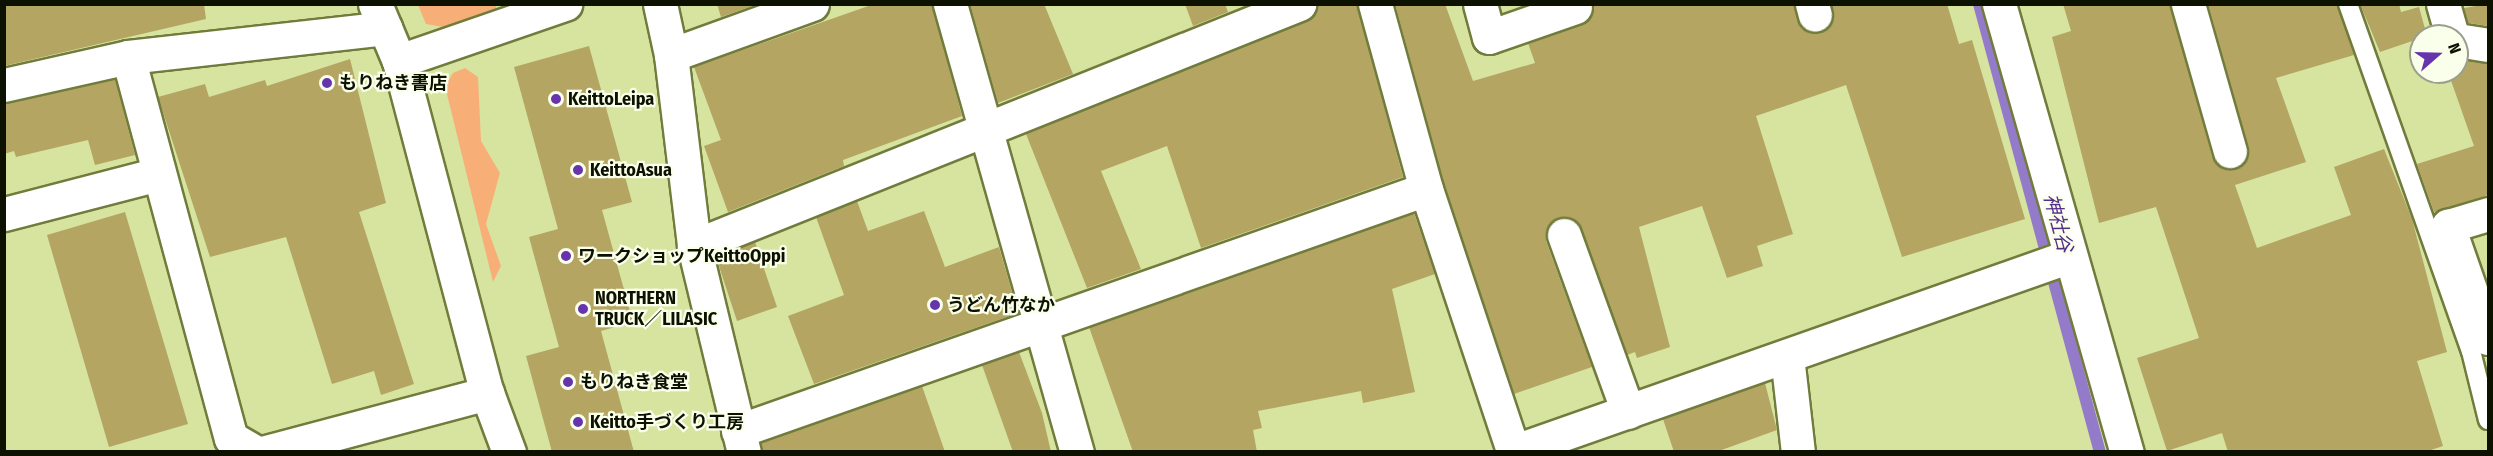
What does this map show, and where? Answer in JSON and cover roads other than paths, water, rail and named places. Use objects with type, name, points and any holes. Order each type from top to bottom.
[{"type":"street","points":[[399,61],[565,4]]},
{"type":"street","points":[[660,4],[671,55],[694,246],[741,441],[1044,321],[1426,189]]},
{"type":"street","points":[[671,55],[812,4]]},
{"type":"street","points":[[950,4],[1044,321],[1077,452]]},
{"type":"street","points":[[694,246],[988,133],[1299,4]]},
{"type":"street","points":[[1375,4],[1426,189],[1512,451],[2070,256]]},
{"type":"street","points":[[1480,4],[1490,38],[1575,7]]},
{"type":"street","points":[[1999,4],[2127,452]]},
{"type":"street","points":[[2188,4],[2230,151]]},
{"type":"street","points":[[2443,4],[2449,24]]},
{"type":"street","points":[[4,85],[128,57],[380,16],[399,61],[487,393],[509,452]]},
{"type":"street","points":[[2469,42],[2488,45]]},
{"type":"street","points":[[128,57],[231,438],[255,452]]},
{"type":"street","points":[[4,214],[159,174]]},
{"type":"street","points":[[2487,338],[2448,226],[2488,214]]},
{"type":"street","points":[[1564,235],[1628,411]]},
{"type":"street","points":[[1787,356],[1798,452]]},
{"type":"street","points":[[266,452],[487,393]]},
{"type":"lane","points":[[2348,4],[2471,351],[2488,420]]},
{"type":"waterway","name":"神社谷","points":[[1979,4],[2100,452]]},
{"type":"place","name":"もりねき書店","points":[[327,83]]},
{"type":"place","name":"KeittoLeipa","points":[[556,99]]},
{"type":"place","name":"KeittoAsua","points":[[578,170]]},
{"type":"place","name":"ワークショップKeittoOppi","points":[[566,256]]},
{"type":"place","name":"うどん竹なか","points":[[935,305]]},
{"type":"place","name":"NORTHERN TRUCK／LILASIC","points":[[583,309]]},
{"type":"place","name":"もりねき食堂","points":[[568,382]]},
{"type":"place","name":"Keitto手づくり工房","points":[[578,422]]}]
